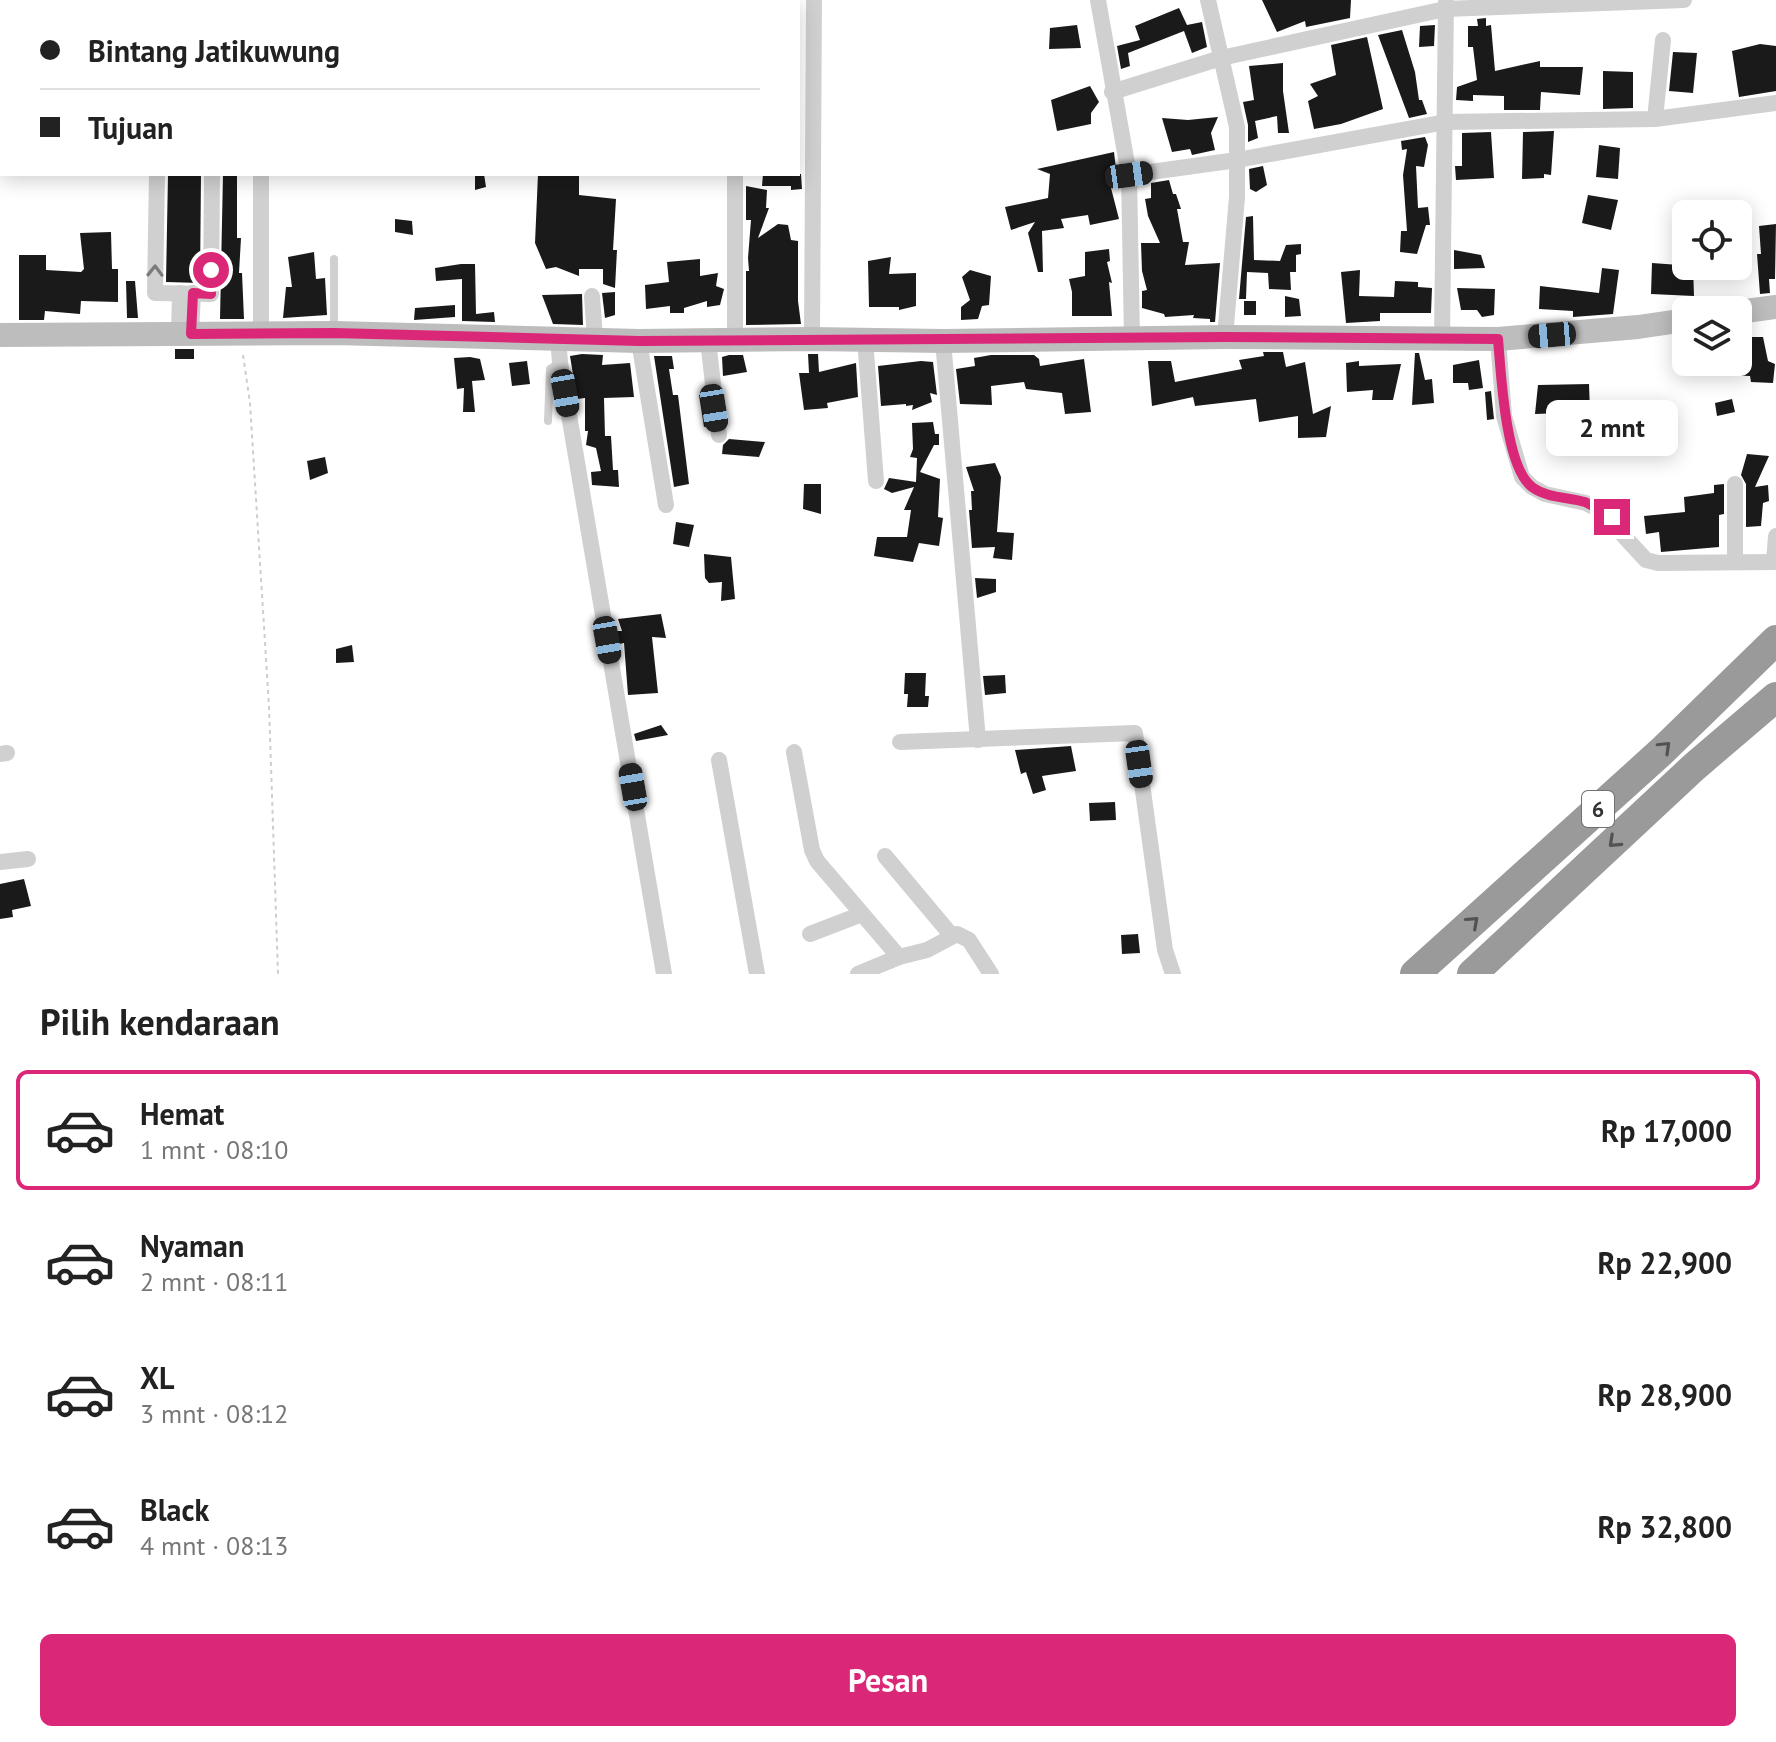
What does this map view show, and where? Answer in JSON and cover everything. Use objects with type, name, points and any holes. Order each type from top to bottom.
[{"type":"highway","name":"6","points":[[1415,974],[1662,751],[1776,640]]},
{"type":"highway","name":"6","points":[[1472,974],[1694,767],[1776,697]]},
{"type":"street","points":[[812,339],[814,0]]},
{"type":"street","points":[[1098,0],[1129,175],[1132,338]]},
{"type":"street","points":[[1208,0],[1237,127],[1237,197],[1225,337]]},
{"type":"street","points":[[1112,92],[1221,58],[1445,5],[1684,0]]},
{"type":"street","points":[[1442,338],[1445,5]]},
{"type":"street","points":[[1655,119],[1663,40]]},
{"type":"street","points":[[1129,175],[1237,160],[1446,122],[1655,119],[1776,103]]},
{"type":"street","points":[[157,176],[155,293],[211,294],[212,176]]},
{"type":"street","points":[[251,334],[261,176]]},
{"type":"street","points":[[735,176],[735,341]]},
{"type":"street","points":[[185,334],[187,293]]},
{"type":"street","points":[[592,296],[595,339]]},
{"type":"street","points":[[1752,310],[1776,307]]},
{"type":"street","points":[[0,335],[334,333],[559,351],[595,339],[1498,339],[1672,322]]},
{"type":"street","points":[[865,339],[876,481]]},
{"type":"street","points":[[1498,339],[1504,416],[1522,477],[1532,487],[1545,494],[1586,503],[1612,517],[1622,534],[1646,560],[1658,563],[1775,562],[1776,536]]},
{"type":"street","points":[[639,341],[666,505]]},
{"type":"street","points":[[708,341],[719,435]]},
{"type":"street","points":[[943,341],[978,740]]},
{"type":"street","points":[[559,351],[664,974]]},
{"type":"street","points":[[1735,484],[1735,562]]},
{"type":"street","points":[[900,742],[1135,733],[1165,950],[1173,974]]},
{"type":"street","points":[[794,752],[812,850],[817,861],[899,957]]},
{"type":"street","points":[[719,760],[757,974]]},
{"type":"street","points":[[885,856],[952,936]]},
{"type":"street","points":[[0,862],[28,859]]},
{"type":"street","points":[[810,934],[862,914]]},
{"type":"street","points":[[858,974],[899,957],[927,950],[957,934],[965,937],[991,974]]},
{"type":"lane","points":[[334,259],[334,333]]},
{"type":"lane","points":[[548,421],[550,369],[559,351]]},
{"type":"path","points":[[251,334],[250,403],[269,706],[278,974]]},
{"type":"building","points":[[1262,0],[1351,0],[1350,18],[1306,27],[1305,21],[1277,32]]},
{"type":"building","points":[[1179,8],[1187,25],[1202,22],[1207,47],[1192,53],[1184,31],[1128,53],[1130,66],[1121,69],[1117,46],[1140,40],[1135,26]]},
{"type":"building","points":[[1486,18],[1486,26],[1491,25],[1495,71],[1540,61],[1540,67],[1583,67],[1580,95],[1541,92],[1540,110],[1504,110],[1504,96],[1473,95],[1473,101],[1456,100],[1457,87],[1477,80],[1473,47],[1468,47],[1468,26],[1478,26],[1477,19]]},
{"type":"building","points":[[1077,25],[1081,48],[1049,49],[1050,28]]},
{"type":"building","points":[[1435,25],[1434,46],[1419,47],[1420,26]]},
{"type":"building","points":[[1402,30],[1415,72],[1419,100],[1422,100],[1427,114],[1409,118],[1378,35]]},
{"type":"building","points":[[1367,37],[1383,109],[1341,124],[1314,129],[1308,101],[1318,96],[1310,84],[1336,75],[1331,45]]},
{"type":"building","points":[[1760,44],[1776,46],[1776,91],[1739,97],[1732,51]]},
{"type":"building","points":[[1673,52],[1697,53],[1693,93],[1669,91]]},
{"type":"building","points":[[1283,63],[1289,133],[1278,133],[1277,116],[1255,121],[1258,138],[1248,142],[1243,102],[1254,100],[1249,66]]},
{"type":"building","points":[[1603,71],[1633,72],[1633,108],[1603,109]]},
{"type":"building","points":[[1090,86],[1099,102],[1091,113],[1091,124],[1057,131],[1051,100]]},
{"type":"building","points":[[1218,117],[1211,133],[1215,150],[1192,155],[1190,149],[1172,152],[1162,118],[1188,120]]},
{"type":"building","points":[[1554,131],[1551,175],[1522,179],[1523,132]]},
{"type":"building","points":[[1491,132],[1494,178],[1456,180],[1455,166],[1462,166],[1462,133]]},
{"type":"building","points":[[1425,137],[1428,145],[1424,167],[1416,166],[1418,208],[1428,207],[1430,225],[1426,225],[1417,254],[1400,252],[1401,231],[1407,231],[1403,175],[1407,149],[1402,150],[1401,141]]},
{"type":"building","points":[[1599,145],[1620,148],[1618,179],[1596,177]]},
{"type":"building","points":[[1114,152],[1118,186],[1111,188],[1119,219],[1090,225],[1088,215],[1061,219],[1064,228],[1042,231],[1043,272],[1038,272],[1028,233],[1035,222],[1011,230],[1005,207],[1048,198],[1050,174],[1037,169]]},
{"type":"building","points":[[1263,166],[1267,185],[1256,192],[1250,189],[1249,169]]},
{"type":"building","points":[[801,174],[802,189],[762,186],[763,176]]},
{"type":"building","points":[[168,176],[201,176],[200,283],[166,282]]},
{"type":"building","points":[[223,176],[237,176],[237,238],[241,238],[239,273],[242,273],[244,319],[220,319]]},
{"type":"building","points":[[475,176],[484,176],[486,187],[475,190]]},
{"type":"building","points":[[538,176],[579,176],[579,195],[616,199],[613,250],[617,250],[615,288],[603,284],[603,269],[579,269],[579,276],[556,267],[546,269],[535,243]]},
{"type":"building","points":[[1169,180],[1181,209],[1177,209],[1183,242],[1189,242],[1185,265],[1220,263],[1215,322],[1193,318],[1194,315],[1165,317],[1164,314],[1142,308],[1142,291],[1147,290],[1142,271],[1141,243],[1160,243],[1148,216],[1145,199],[1151,198],[1151,183]]},
{"type":"building","points":[[746,186],[767,190],[766,208],[769,208],[758,238],[778,224],[788,225],[791,240],[798,241],[801,324],[746,325],[746,271],[749,271],[751,220],[746,220]]},
{"type":"building","points":[[1588,195],[1618,200],[1611,230],[1582,223]]},
{"type":"building","points":[[1253,216],[1254,260],[1280,261],[1286,245],[1301,244],[1301,254],[1296,255],[1296,272],[1290,272],[1291,290],[1269,289],[1268,273],[1247,272],[1246,299],[1239,299],[1246,217]]},
{"type":"building","points":[[395,219],[412,221],[413,235],[395,232]]},
{"type":"building","points":[[1776,224],[1775,279],[1769,279],[1770,293],[1760,294],[1757,254],[1761,254],[1759,226]]},
{"type":"building","points":[[111,232],[112,269],[118,269],[118,302],[81,301],[80,314],[45,311],[44,320],[19,320],[19,255],[46,255],[46,270],[81,272],[84,269],[80,233]]},
{"type":"building","points":[[1109,249],[1110,261],[1107,262],[1112,283],[1109,282],[1112,316],[1072,316],[1069,279],[1085,276],[1085,252]]},
{"type":"building","points":[[1454,250],[1481,255],[1485,268],[1454,269]]},
{"type":"building","points":[[314,252],[316,279],[325,278],[327,315],[283,318],[286,287],[292,287],[288,257]]},
{"type":"building","points":[[891,257],[889,274],[916,273],[916,306],[899,310],[899,307],[869,307],[868,261]]},
{"type":"building","points":[[700,259],[700,276],[718,273],[716,286],[724,289],[720,305],[707,307],[707,301],[684,308],[684,313],[670,313],[670,306],[646,309],[645,285],[669,282],[667,262]]},
{"type":"building","points":[[1652,263],[1672,264],[1672,280],[1693,280],[1694,296],[1651,294]]},
{"type":"building","points":[[475,264],[476,314],[494,312],[495,322],[462,321],[462,279],[436,281],[435,268]]},
{"type":"building","points":[[1602,268],[1619,270],[1613,314],[1573,317],[1573,311],[1539,309],[1540,286],[1599,293]]},
{"type":"building","points":[[970,270],[991,276],[989,305],[982,306],[978,319],[961,320],[961,307],[970,300],[962,277]]},
{"type":"building","points":[[1360,270],[1359,296],[1394,297],[1395,281],[1418,282],[1418,287],[1432,288],[1431,313],[1380,313],[1380,321],[1346,323],[1341,272]]},
{"type":"building","points":[[126,281],[135,281],[138,318],[127,318]]},
{"type":"building","points":[[1457,288],[1495,289],[1494,315],[1482,317],[1477,310],[1461,310]]},
{"type":"building","points":[[615,292],[615,315],[605,318],[602,293]]},
{"type":"building","points":[[582,294],[583,325],[553,324],[542,295]]},
{"type":"building","points":[[1285,296],[1299,299],[1301,316],[1285,317]]},
{"type":"building","points":[[1244,301],[1256,301],[1256,315],[1244,315]]},
{"type":"building","points":[[455,305],[455,317],[414,320],[415,308]]},
{"type":"building","points":[[1752,337],[1763,337],[1768,361],[1775,364],[1773,383],[1751,382]]},
{"type":"building","points":[[175,349],[194,349],[194,359],[175,359]]},
{"type":"building","points":[[1263,352],[1283,352],[1286,367],[1305,362],[1313,414],[1331,406],[1326,437],[1298,438],[1298,416],[1259,422],[1256,399],[1195,406],[1193,397],[1152,406],[1148,361],[1171,361],[1175,382],[1242,369],[1239,360],[1264,356]]},
{"type":"building","points":[[1415,353],[1419,353],[1425,380],[1432,379],[1434,403],[1412,405]]},
{"type":"building","points":[[808,354],[818,354],[819,372],[856,363],[858,397],[827,403],[828,408],[804,410],[799,373],[809,373]]},
{"type":"building","points":[[603,355],[602,365],[630,363],[634,397],[604,398],[605,436],[611,436],[613,470],[618,470],[619,487],[592,485],[591,472],[601,471],[596,448],[586,445],[585,398],[577,399],[570,356]]},
{"type":"building","points":[[743,355],[747,372],[723,376],[722,357]]},
{"type":"building","points":[[1034,355],[1039,359],[1040,366],[1084,359],[1091,412],[1065,414],[1062,393],[1026,389],[1024,382],[991,386],[992,405],[960,404],[956,369],[975,366],[974,358]]},
{"type":"building","points":[[654,356],[672,356],[674,369],[669,369],[673,395],[678,395],[689,484],[674,487]]},
{"type":"building","points":[[454,358],[480,359],[485,380],[472,381],[475,412],[463,412],[464,388],[457,389]]},
{"type":"building","points":[[1479,360],[1483,388],[1469,390],[1468,383],[1453,383],[1453,365]]},
{"type":"building","points":[[527,361],[530,384],[512,386],[509,363]]},
{"type":"building","points":[[1359,361],[1359,366],[1401,364],[1393,400],[1372,400],[1373,390],[1347,392],[1346,363]]},
{"type":"building","points":[[933,362],[937,395],[930,393],[932,402],[912,410],[913,405],[906,404],[881,406],[878,366]]},
{"type":"building","points":[[1589,384],[1590,412],[1535,414],[1538,385]]},
{"type":"building","points":[[1491,391],[1494,419],[1487,420],[1485,392]]},
{"type":"building","points":[[703,394],[707,426],[704,427],[699,395]]},
{"type":"building","points":[[1732,399],[1735,412],[1717,416],[1715,403]]},
{"type":"building","points":[[933,422],[935,434],[939,434],[939,445],[934,445],[920,472],[940,479],[938,517],[943,518],[939,546],[919,543],[913,562],[874,556],[877,537],[907,537],[911,510],[904,510],[914,487],[892,493],[884,489],[889,478],[916,482],[917,458],[910,457],[913,449],[912,423]]},
{"type":"building","points":[[729,439],[765,442],[759,457],[722,454],[723,445]]},
{"type":"building","points":[[1747,454],[1769,456],[1755,487],[1768,485],[1769,501],[1763,503],[1761,526],[1746,527],[1746,484],[1741,475]]},
{"type":"building","points":[[325,457],[328,473],[310,480],[307,461]]},
{"type":"building","points":[[995,463],[1001,477],[997,532],[1014,533],[1012,560],[993,558],[995,547],[972,548],[969,510],[972,510],[971,491],[974,491],[966,467]]},
{"type":"building","points":[[804,484],[821,484],[821,514],[803,509]]},
{"type":"building","points":[[1724,484],[1724,514],[1719,515],[1719,547],[1661,552],[1659,532],[1646,534],[1644,516],[1685,512],[1684,497],[1714,493],[1714,485]]},
{"type":"building","points":[[676,522],[694,525],[689,547],[673,544]]},
{"type":"building","points":[[704,554],[731,557],[735,599],[721,601],[722,582],[709,583],[705,578]]},
{"type":"building","points":[[975,578],[996,579],[996,592],[977,598]]},
{"type":"building","points":[[661,614],[666,638],[652,637],[658,693],[628,695],[624,643],[619,644],[617,631],[622,631],[618,619]]},
{"type":"building","points":[[352,645],[354,662],[336,663],[336,649]]},
{"type":"building","points":[[905,673],[926,673],[928,707],[907,707]]},
{"type":"building","points":[[1005,675],[1006,693],[985,695],[983,676]]},
{"type":"building","points":[[661,725],[668,735],[636,741],[634,734]]},
{"type":"building","points":[[1071,746],[1076,771],[1042,776],[1046,790],[1033,794],[1026,772],[1021,774],[1015,750]]},
{"type":"building","points":[[1115,802],[1116,820],[1090,821],[1089,803]]},
{"type":"building","points":[[24,879],[31,906],[12,910],[13,917],[0,919],[0,884]]},
{"type":"building","points":[[1138,934],[1140,953],[1122,954],[1121,935]]},
{"type":"route","points":[[211,270],[211,294],[193,293],[191,334],[334,333],[639,341],[1225,337],[1498,339],[1504,416],[1522,477],[1545,494],[1586,503],[1612,517]]}]
